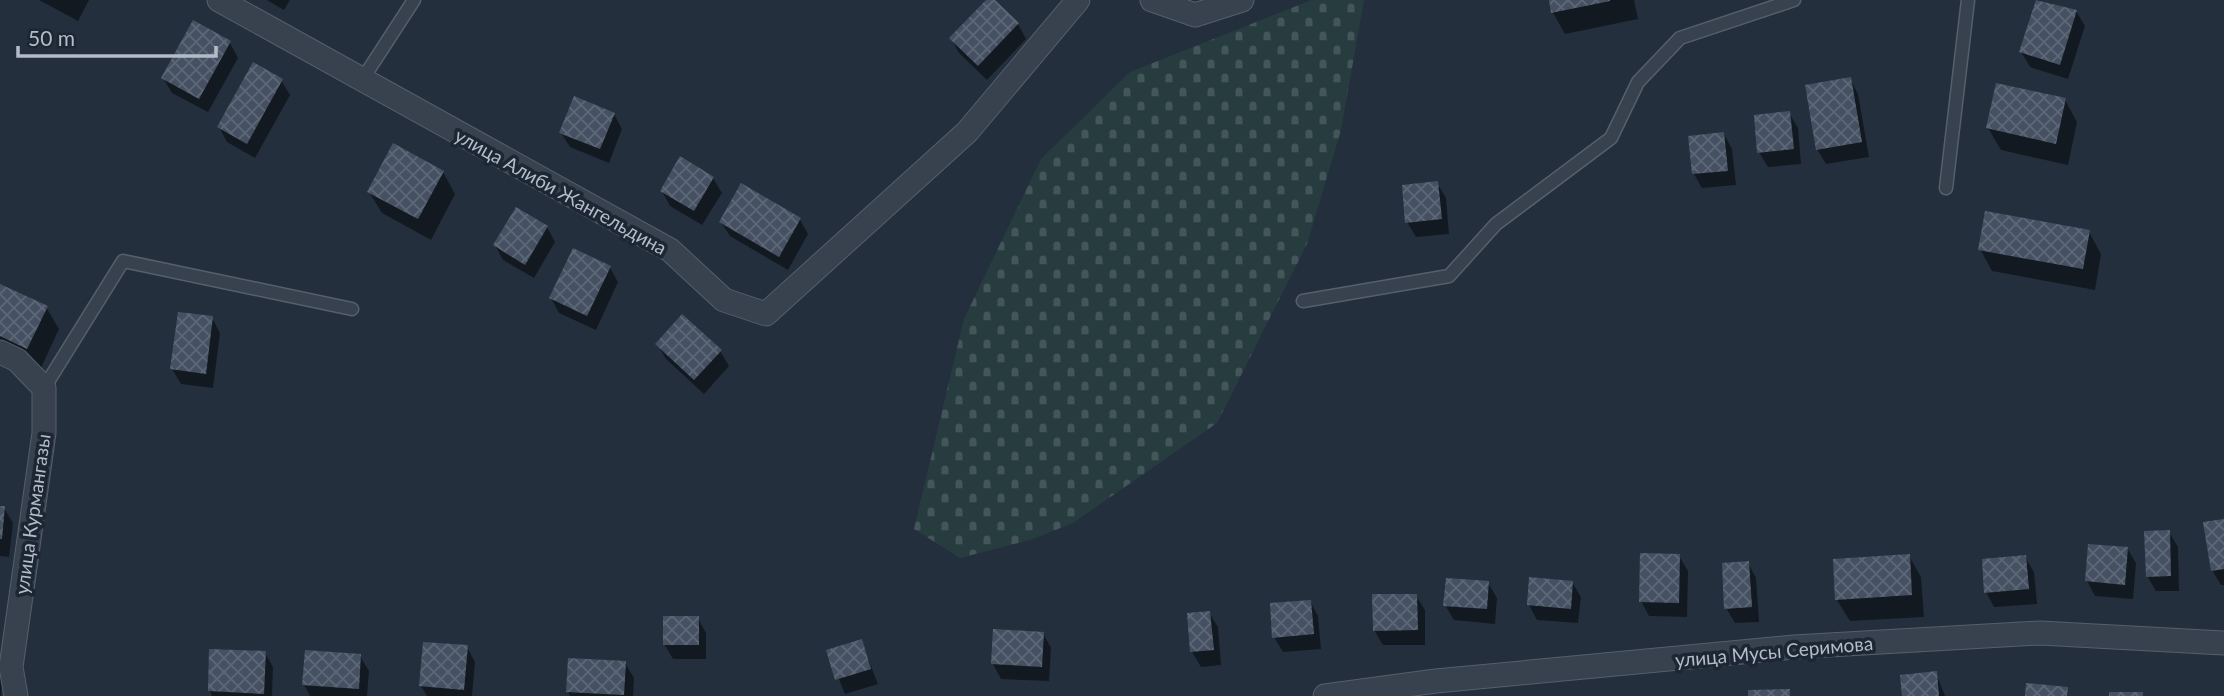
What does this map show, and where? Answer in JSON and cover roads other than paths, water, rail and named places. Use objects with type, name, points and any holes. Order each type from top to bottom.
[{"type":"street","name":"улица Алиби Жангельдина","points":[[219,0],[670,250],[724,300],[766,314],[967,132],[1078,0]]},
{"type":"street","points":[[1152,0],[1195,15],[1242,0]]},
{"type":"street","points":[[0,352],[17,360],[44,388]]},
{"type":"street","name":"улица Курмангазы","points":[[16,696],[11,667],[44,433],[44,388]]},
{"type":"street","name":"улица Мусы Серимова","points":[[1325,696],[1436,681],[1794,647],[2040,633],[2224,643]]},
{"type":"lane","points":[[362,80],[414,0]]},
{"type":"lane","points":[[1303,301],[1449,276],[1496,224],[1611,138],[1639,82],[1680,37],[1794,0]]},
{"type":"lane","points":[[1946,188],[1968,0]]},
{"type":"lane","points":[[44,388],[123,261],[352,309]]}]
